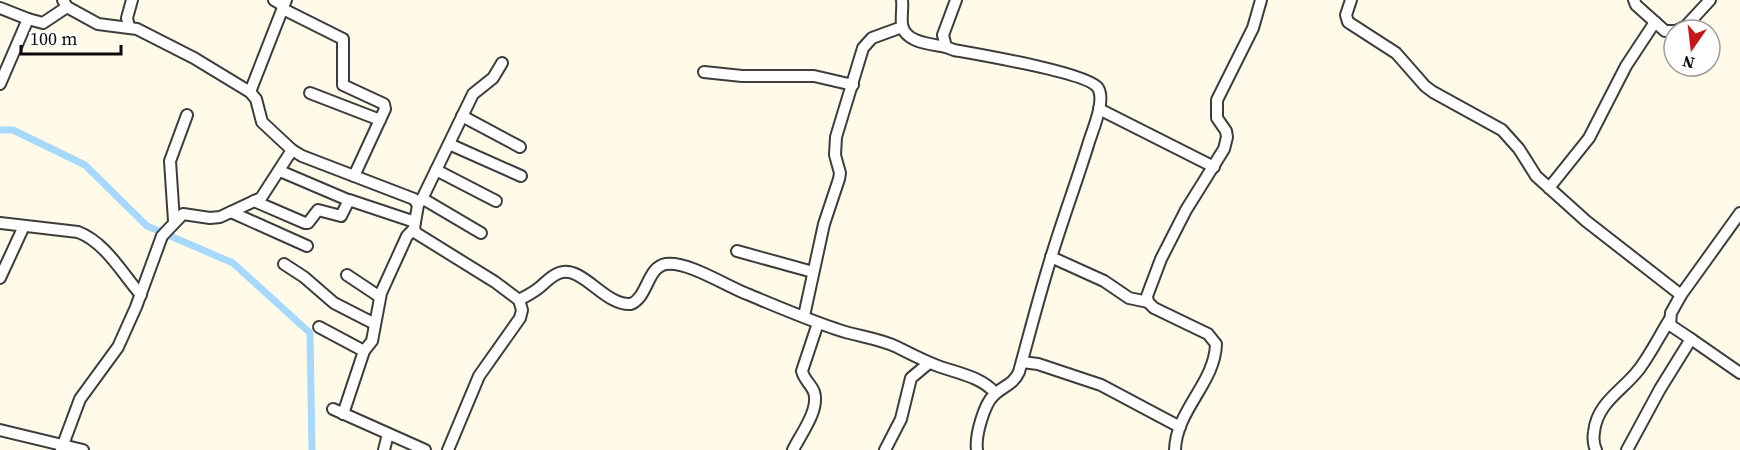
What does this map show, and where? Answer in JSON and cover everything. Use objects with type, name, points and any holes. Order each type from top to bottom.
[{"type":"street","points":[[129,27],[127,18],[132,0]]},
{"type":"street","points":[[274,0],[343,39],[344,85],[384,104],[385,109],[354,176]]},
{"type":"street","points":[[902,0],[902,27],[909,36],[916,40],[1037,66],[1094,84],[1099,88],[1101,96],[1071,202],[1051,257],[1019,372],[1013,383],[992,397],[977,433],[977,450]]},
{"type":"street","points":[[946,47],[943,35],[956,0]]},
{"type":"street","points":[[1148,302],[1147,296],[1161,259],[1186,210],[1224,149],[1227,137],[1226,131],[1217,118],[1217,100],[1253,28],[1261,0]]},
{"type":"street","points":[[1351,0],[1346,15],[1348,22],[1395,53],[1433,92],[1502,130],[1519,149],[1536,176],[1549,188],[1586,221],[1681,295]]},
{"type":"street","points":[[1634,0],[1636,5],[1662,28]]},
{"type":"street","points":[[1693,18],[1710,0]]},
{"type":"street","points":[[0,8],[43,23],[65,4],[98,24],[129,27],[194,58],[250,92],[256,99],[262,122],[292,150],[420,201],[481,233]]},
{"type":"street","points":[[250,92],[284,5]]},
{"type":"street","points":[[0,84],[28,19]]},
{"type":"street","points":[[1549,188],[1589,138],[1626,66],[1655,22]]},
{"type":"street","points":[[804,316],[824,224],[839,179],[835,147],[839,127],[861,54],[866,43],[902,27]]},
{"type":"street","points":[[343,414],[364,351],[372,341],[380,297],[414,225],[420,201],[473,94],[493,78],[502,63]]},
{"type":"street","points":[[704,72],[742,76],[814,76],[853,85]]},
{"type":"street","points":[[310,93],[380,120]]},
{"type":"street","points":[[1099,109],[1214,167]]},
{"type":"street","points":[[62,448],[86,388],[115,352],[168,228],[170,160],[187,115]]},
{"type":"street","points":[[462,116],[520,147]]},
{"type":"street","points":[[448,144],[521,176]]},
{"type":"street","points":[[168,228],[183,213],[214,218],[265,195],[292,150]]},
{"type":"street","points":[[436,170],[496,201]]},
{"type":"street","points":[[280,171],[414,225]]},
{"type":"street","points":[[254,201],[308,223],[318,210],[341,216],[348,200]]},
{"type":"street","points":[[231,212],[307,246]]},
{"type":"street","points":[[1596,450],[1593,444],[1594,427],[1604,406],[1612,395],[1640,369],[1670,319],[1681,295],[1740,213]]},
{"type":"street","points":[[0,224],[78,232],[92,238],[141,295]]},
{"type":"street","points":[[414,225],[416,233],[495,282],[519,300],[522,310],[520,318],[479,376],[448,450]]},
{"type":"street","points":[[0,278],[24,226]]},
{"type":"street","points":[[737,251],[813,272]]},
{"type":"street","points":[[1051,257],[1094,275],[1130,298],[1148,302],[1155,308],[1208,334],[1216,344],[1212,367],[1180,427],[1175,450]]},
{"type":"street","points":[[284,264],[304,277],[334,303],[375,324]]},
{"type":"street","points":[[519,300],[534,292],[553,275],[563,272],[579,275],[601,293],[614,300],[631,304],[639,298],[659,267],[668,264],[698,272],[731,288],[818,323],[897,347],[929,363],[980,382],[995,393]]},
{"type":"street","points":[[347,275],[380,297]]},
{"type":"street","points":[[1670,319],[1670,325],[1674,329],[1740,373]]},
{"type":"street","points":[[793,450],[815,401],[812,388],[803,375],[803,367],[818,323]]},
{"type":"street","points":[[319,327],[364,351]]},
{"type":"street","points":[[1627,450],[1660,389],[1691,339]]},
{"type":"street","points":[[1022,362],[1038,364],[1101,385],[1180,427]]},
{"type":"street","points":[[885,450],[901,419],[911,378],[929,363]]},
{"type":"street","points":[[333,409],[425,450]]},
{"type":"street","points":[[0,430],[62,448],[82,450]]},
{"type":"street","points":[[384,450],[388,434]]},
{"type":"waterway","points":[[0,130],[13,130],[85,165],[147,226],[233,263],[310,333],[312,450]]}]
